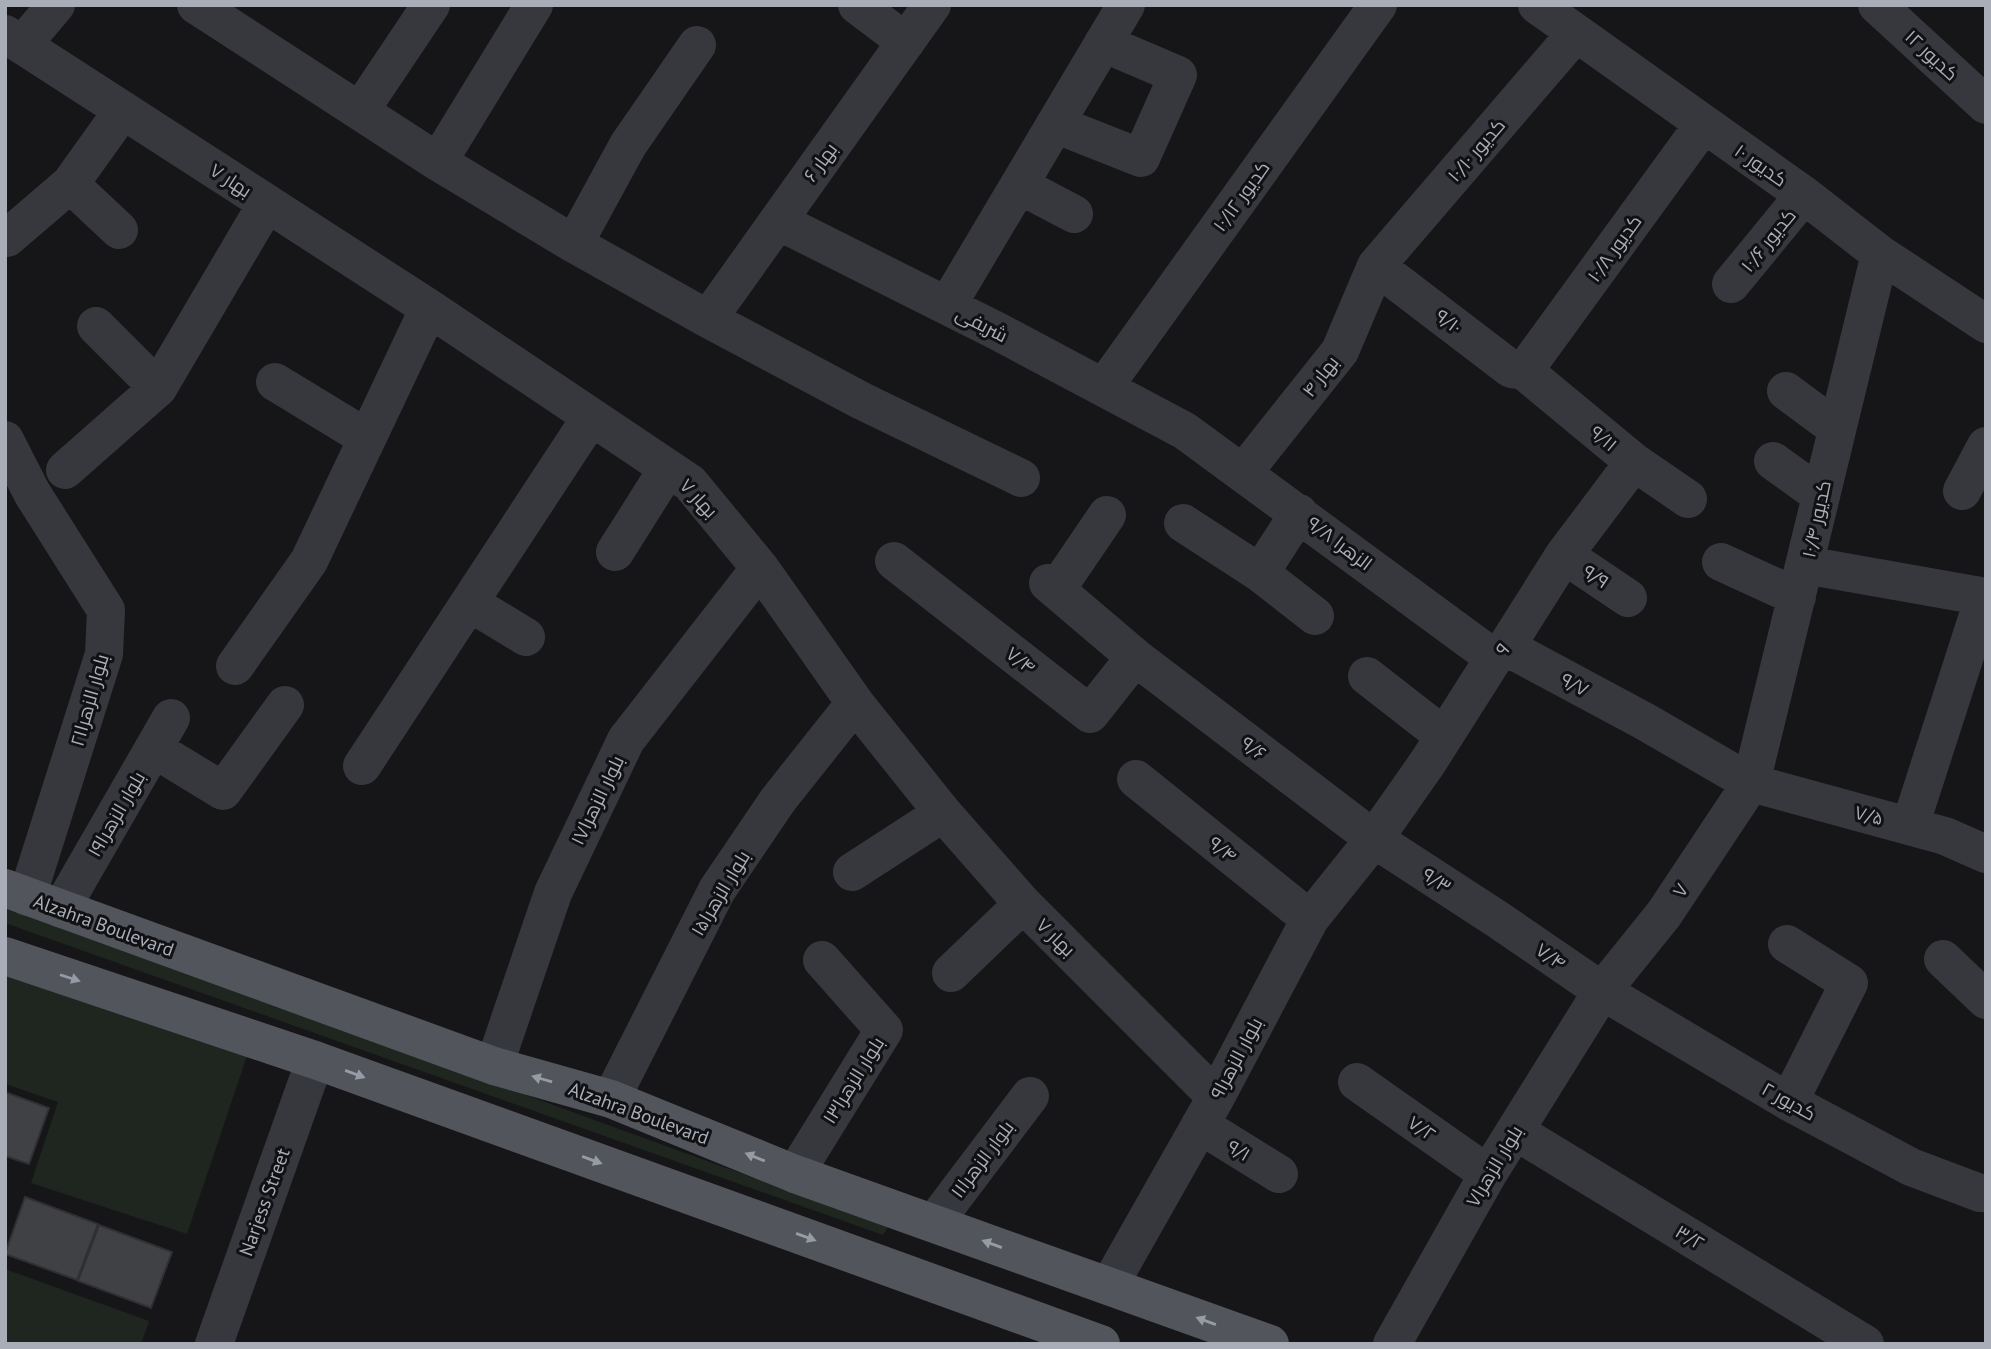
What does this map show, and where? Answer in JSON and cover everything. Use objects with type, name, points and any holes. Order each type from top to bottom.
[{"type":"main road","name":"Alzahra Boulevard","points":[[31,898],[494,1066],[611,1099],[795,1174],[1270,1344]]},
{"type":"main road","points":[[5,956],[315,1059],[880,1264],[1080,1340]]},
{"type":"main road","points":[[880,1264],[921,1218]]},
{"type":"street","points":[[14,39],[56,5]]},
{"type":"street","points":[[360,111],[431,5]]},
{"type":"street","points":[[439,162],[534,5]]},
{"type":"street","points":[[857,5],[906,42]]},
{"type":"street","name":"بهار ۶","points":[[708,319],[932,5]]},
{"type":"street","points":[[947,306],[1126,5]]},
{"type":"street","name":"کدیور ۱۰/۱۲","points":[[1104,387],[1378,5]]},
{"type":"street","name":"کدیور ۱۰","points":[[1537,5],[1804,195],[1880,254],[1986,324]]},
{"type":"street","name":"کدیور ۱۲","points":[[1877,5],[1986,105]]},
{"type":"street","points":[[200,6],[439,162],[574,244],[862,401],[1021,478]]},
{"type":"street","name":"کدیور ۱۰/۱۰","points":[[1376,266],[1576,33]]},
{"type":"street","name":"بهار ۷","points":[[14,39],[429,308],[690,483],[760,568],[855,703],[943,813],[1208,1111]]},
{"type":"street","points":[[1055,124],[1141,158],[1178,75],[1103,43]]},
{"type":"street","points":[[574,244],[628,145],[697,45]]},
{"type":"street","points":[[7,238],[70,184],[123,110]]},
{"type":"street","name":"کدیور ۱۰/۸","points":[[1524,371],[1703,125]]},
{"type":"street","points":[[70,184],[119,230]]},
{"type":"street","points":[[1019,185],[1074,214]]},
{"type":"street","name":"کدیور ۱۰/۶","points":[[1731,284],[1804,195]]},
{"type":"street","points":[[65,470],[158,388],[267,203]]},
{"type":"street","name":"شریفی","points":[[778,221],[1185,430]]},
{"type":"street","name":"کدیور ۱۰/۴","points":[[1751,783],[1880,254]]},
{"type":"street","name":"۹/۱۰","points":[[1376,266],[1511,369],[1524,371]]},
{"type":"street","name":"بهار ۴","points":[[1243,473],[1340,351],[1376,266]]},
{"type":"street","points":[[235,666],[309,561],[429,308]]},
{"type":"street","points":[[96,327],[158,388]]},
{"type":"street","name":"۹/۱۱","points":[[1524,371],[1634,462],[1688,499]]},
{"type":"street","points":[[275,382],[367,438]]},
{"type":"street","points":[[1786,391],[1836,428]]},
{"type":"street","points":[[362,765],[591,417]]},
{"type":"street","name":"الزهرا ۹/۸","points":[[1185,430],[1500,653]]},
{"type":"street","name":"بلوار الزهرا۲۱","points":[[5,440],[32,493],[106,610],[104,654],[31,898]]},
{"type":"street","points":[[1962,491],[1986,446]]},
{"type":"street","points":[[1773,461],[1821,495]]},
{"type":"street","name":"۹","points":[[1374,839],[1564,555],[1634,462]]},
{"type":"street","points":[[615,552],[668,468]]},
{"type":"street","points":[[1260,573],[1299,513]]},
{"type":"street","name":"۹/۶","points":[[1107,515],[1052,587],[1135,657],[1374,839]]},
{"type":"street","points":[[1183,523],[1260,573],[1315,616]]},
{"type":"street","name":"۹/۹","points":[[1564,555],[1628,598]]},
{"type":"street","name":"۷/۴","points":[[894,561],[1090,714],[1135,657]]},
{"type":"street","points":[[1721,562],[1801,581],[1985,597],[1910,827]]},
{"type":"street","name":"بلوار الزهرا۱۷","points":[[494,1066],[553,893],[626,740],[760,568]]},
{"type":"street","points":[[470,603],[526,637]]},
{"type":"street","name":"۹/۷","points":[[1500,653],[1644,721],[1751,783]]},
{"type":"street","points":[[1367,676],[1444,736]]},
{"type":"street","name":"بلوار الزهرا۱۵","points":[[611,1099],[717,890],[778,800],[855,703]]},
{"type":"street","name":"بلوار الزهرا۱۹","points":[[31,898],[163,734],[223,791],[285,705]]},
{"type":"street","name":"۹/۴","points":[[1136,779],[1310,919]]},
{"type":"street","name":"۷/۵","points":[[1751,783],[1945,836],[1986,854]]},
{"type":"street","name":"۷","points":[[1602,991],[1664,914],[1751,783]]},
{"type":"street","points":[[852,872],[943,813]]},
{"type":"street","name":"بلوار الزهرا۹","points":[[1109,1286],[1208,1111],[1310,919],[1374,839]]},
{"type":"street","name":"۹/۳","points":[[1374,839],[1500,920]]},
{"type":"street","points":[[951,973],[1023,904]]},
{"type":"street","name":"۷/۴","points":[[1500,920],[1602,991]]},
{"type":"street","points":[[1787,944],[1849,983],[1788,1102]]},
{"type":"street","points":[[1943,959],[1986,1000]]},
{"type":"street","name":"بلوار الزهرا۱۳","points":[[795,1174],[884,1030],[822,960]]},
{"type":"street","name":"۲ کدیور","points":[[1602,991],[1788,1102],[1911,1167],[1986,1193]]},
{"type":"street","name":"بلوار الزهرا۷","points":[[1392,1344],[1488,1174],[1602,991]]},
{"type":"street","name":"Narjess Street","points":[[214,1344],[315,1059]]},
{"type":"street","name":"۷/۲","points":[[1357,1082],[1488,1174]]},
{"type":"street","name":"بلوار الزهرا۱۱","points":[[921,1218],[1030,1096]]},
{"type":"street","name":"۹/۱","points":[[1208,1111],[1279,1174]]},
{"type":"street","name":"۳/۲","points":[[1515,1131],[1865,1344]]},
{"type":"shaded area","points":[[5,905],[888,1227],[883,1235],[5,923]]},
{"type":"shaded area","points":[[5,969],[249,1050],[187,1234],[31,1183],[58,1102],[5,1084]]},
{"type":"shaded area","points":[[5,1269],[149,1321],[141,1344],[5,1344]]},
{"type":"building","points":[[5,1092],[49,1108],[29,1164],[5,1156]]},
{"type":"building","points":[[25,1197],[98,1224],[77,1280],[5,1254]]},
{"type":"building","points":[[99,1225],[172,1252],[151,1308],[78,1281]]}]
